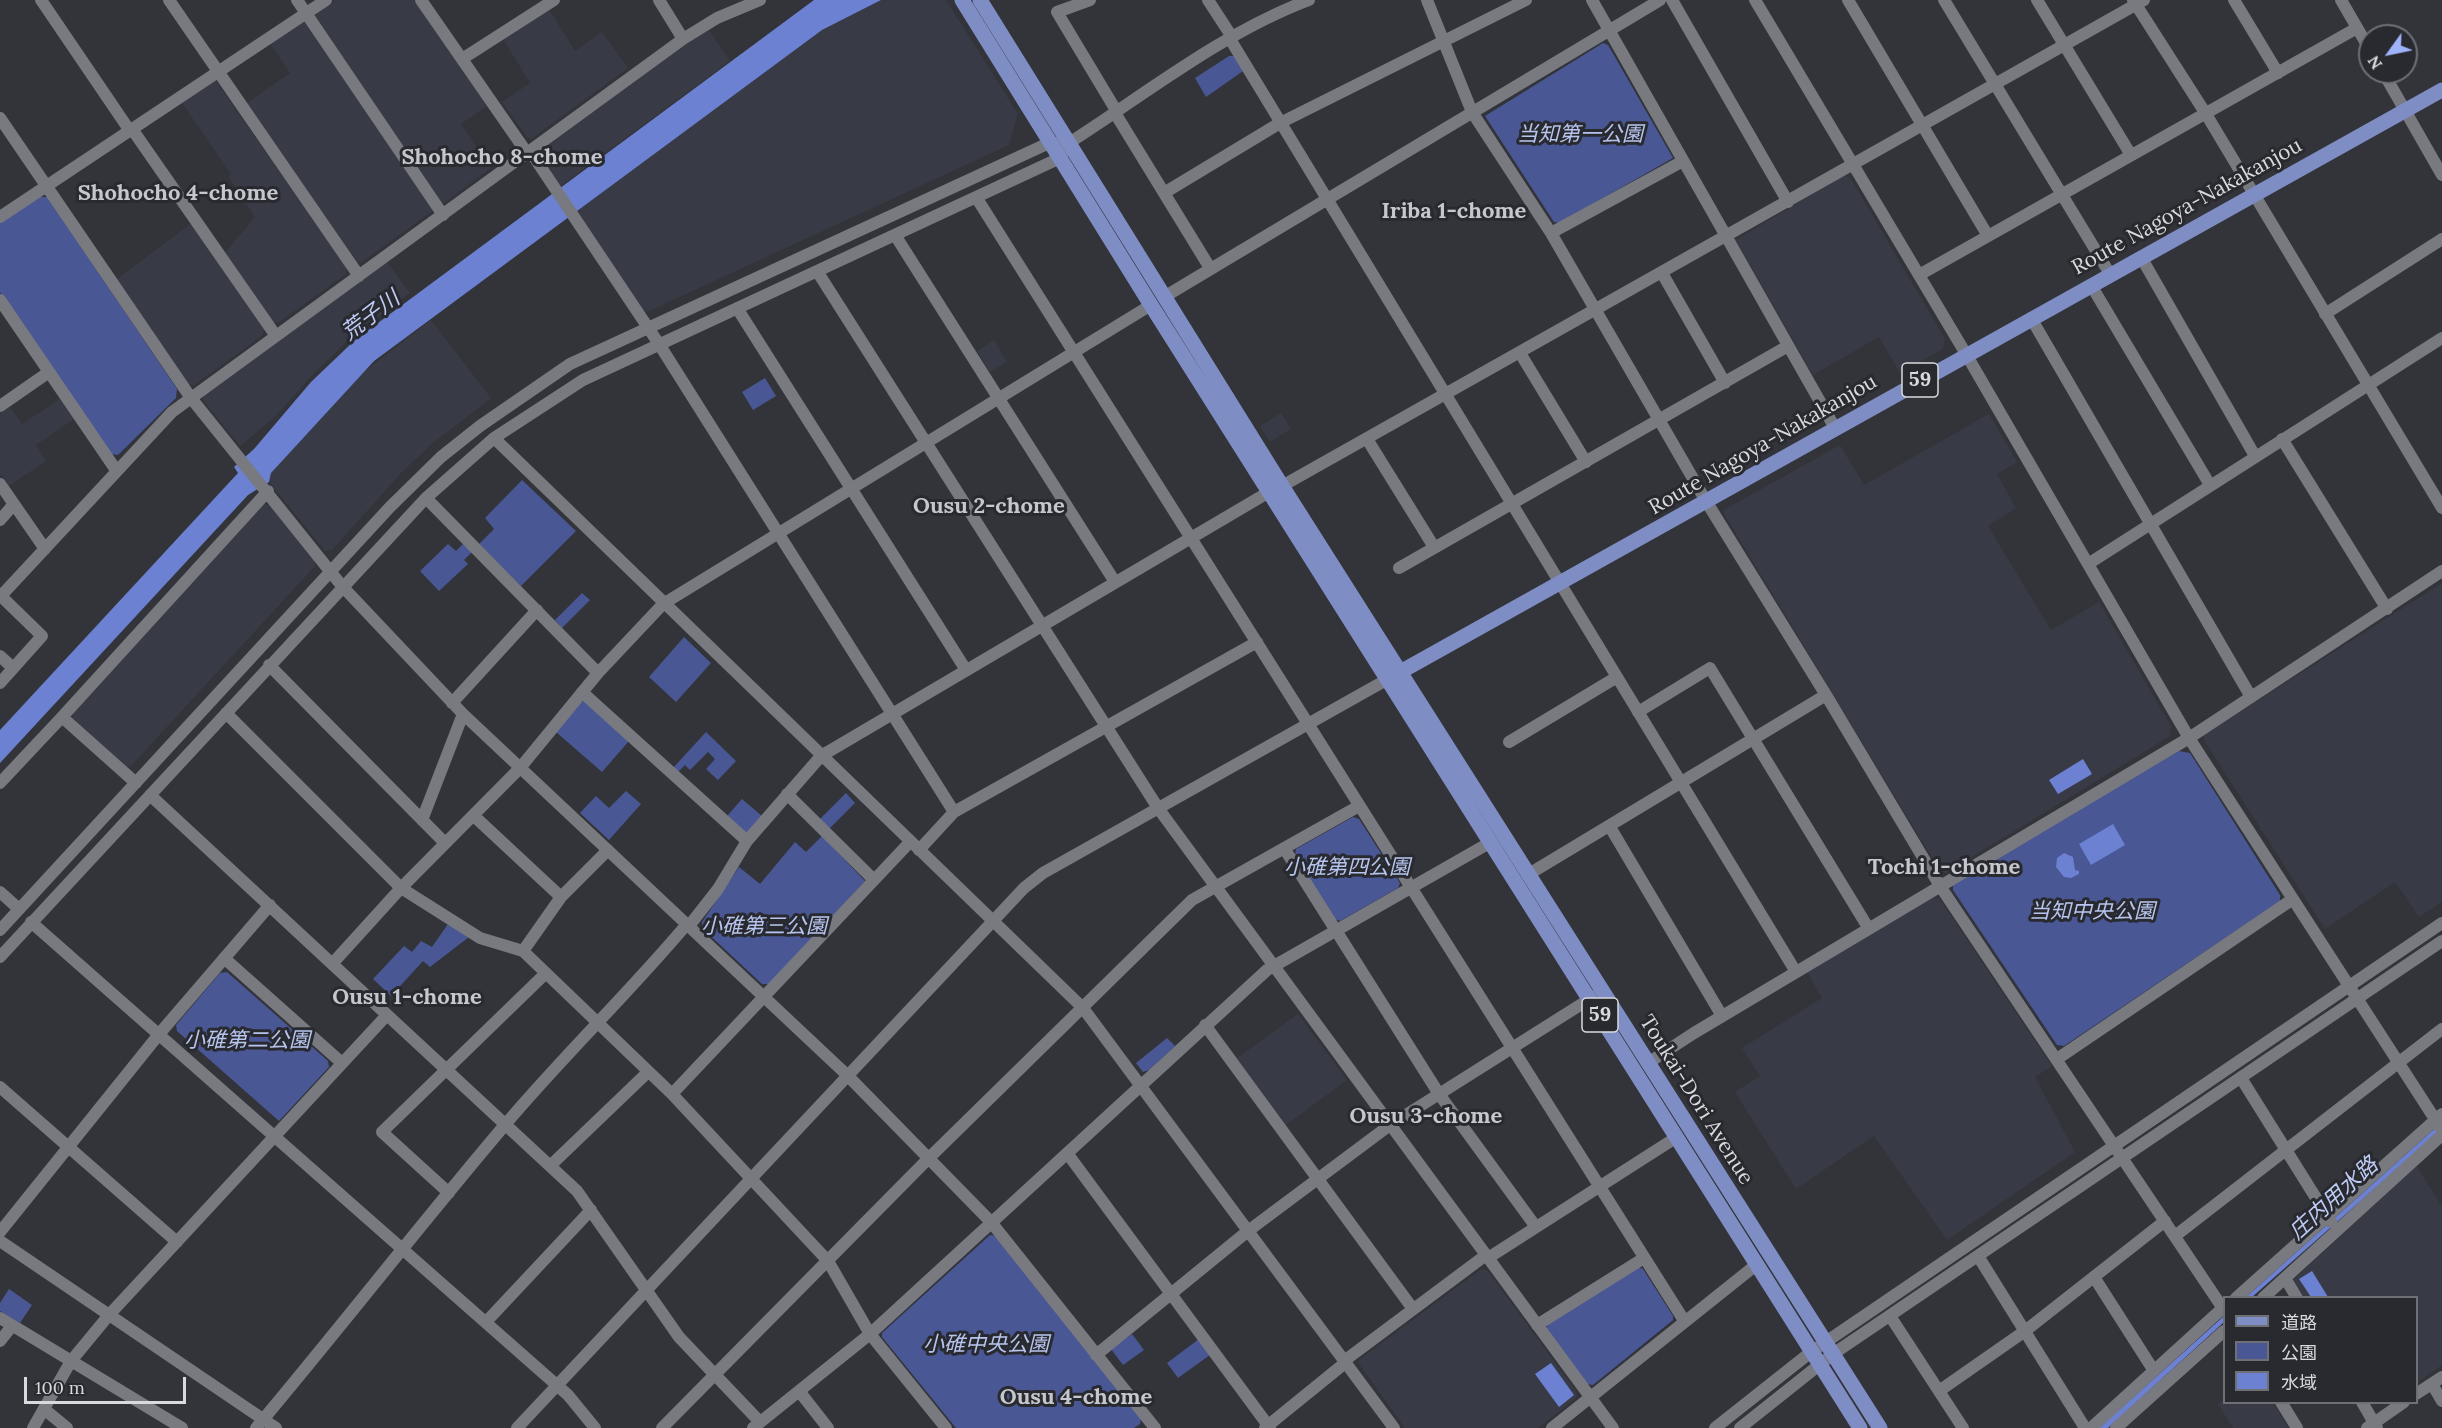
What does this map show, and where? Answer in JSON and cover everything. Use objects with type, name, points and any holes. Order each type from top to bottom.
[{"type":"main road","points":[[962,0],[1049,142],[1158,301],[1394,675]]},
{"type":"main road","points":[[980,0],[1069,142],[1158,301]]},
{"type":"main road","name":"Route Nagoya-Nakakanjou","points":[[1394,675],[2442,90]]},
{"type":"main road","name":"Toukai-Dori Avenue","points":[[1394,675],[1491,842],[1596,995],[1648,1062],[1880,1428]]},
{"type":"main road","name":"Toukai-Dori Avenue","points":[[1394,675],[1528,874],[1677,1137],[1860,1428]]},
{"type":"street","points":[[41,0],[276,336]]},
{"type":"street","points":[[169,0],[359,276]]},
{"type":"street","points":[[297,0],[443,215]]},
{"type":"street","points":[[0,217],[326,0]]},
{"type":"street","points":[[421,0],[659,344],[954,812]]},
{"type":"street","points":[[659,0],[683,39]]},
{"type":"street","points":[[0,683],[42,636],[0,597],[172,412],[683,39],[717,18],[760,0]]},
{"type":"street","points":[[1090,0],[1057,12],[1210,268]]},
{"type":"street","points":[[1208,0],[1280,123],[1513,502],[1796,972]]},
{"type":"street","points":[[0,957],[342,586],[426,498],[494,438],[583,380],[1060,158],[1069,142],[1231,38],[1266,18],[1309,0]]},
{"type":"street","points":[[1427,0],[1472,112],[1551,233],[1706,501],[1827,695],[1940,886],[2223,1308]]},
{"type":"street","points":[[1164,193],[1280,123],[1526,0]]},
{"type":"street","points":[[1592,0],[1835,428]]},
{"type":"street","points":[[332,964],[401,888],[520,768],[598,673],[663,604],[1210,268],[1660,0]]},
{"type":"street","points":[[1672,0],[1788,202]]},
{"type":"street","points":[[1755,0],[1919,274],[2189,738],[2440,1126],[2332,1224],[2239,1296]]},
{"type":"street","points":[[1848,0],[1988,236]]},
{"type":"street","points":[[1944,0],[2110,274]]},
{"type":"street","points":[[2037,0],[2132,155]]},
{"type":"street","points":[[2234,0],[2278,73]]},
{"type":"street","points":[[1919,274],[2357,28],[2341,0]]},
{"type":"street","points":[[462,59],[547,2]]},
{"type":"street","points":[[259,1424],[505,1124],[688,925],[718,889],[747,841],[821,756],[1276,489],[1854,165],[2138,2],[2442,508]]},
{"type":"street","points":[[2390,84],[2442,175]]},
{"type":"street","points":[[0,118],[191,398],[266,488],[342,586],[463,714],[847,1075],[991,1222],[1149,1426]]},
{"type":"street","points":[[0,930],[390,507],[441,457],[480,426],[570,364],[1049,142],[1069,142]]},
{"type":"street","points":[[1551,233],[1683,161]]},
{"type":"street","points":[[976,197],[1685,1322]]},
{"type":"street","points":[[895,235],[1115,582]]},
{"type":"street","points":[[2325,314],[2442,239]]},
{"type":"street","points":[[2141,257],[2255,456]]},
{"type":"street","points":[[817,271],[1158,808],[1613,1428]]},
{"type":"street","points":[[1662,273],[1725,383]]},
{"type":"street","points":[[2091,285],[2210,485]]},
{"type":"street","points":[[0,300],[116,470]]},
{"type":"street","points":[[737,308],[966,670]]},
{"type":"street","points":[[2031,318],[2251,697]]},
{"type":"street","points":[[2088,564],[2442,338]]},
{"type":"street","points":[[1400,568],[1788,346]]},
{"type":"street","points":[[1520,353],[1586,462]]},
{"type":"street","points":[[0,406],[49,372]]},
{"type":"street","points":[[494,438],[1083,1008],[1394,1428]]},
{"type":"street","points":[[1367,439],[1434,548]]},
{"type":"street","points":[[2282,439],[2387,609]]},
{"type":"street","points":[[0,484],[45,549]]},
{"type":"street","points":[[0,783],[62,717],[266,488]]},
{"type":"street","points":[[426,498],[598,673]]},
{"type":"street","points":[[0,520],[14,504]]},
{"type":"street","points":[[1648,1062],[2189,738],[2442,571]]},
{"type":"street","points":[[452,703],[537,610]]},
{"type":"street","points":[[672,1094],[873,879],[954,812],[1257,642]]},
{"type":"street","points":[[0,657],[13,668]]},
{"type":"street","points":[[269,665],[445,843]]},
{"type":"street","points":[[1638,712],[1710,668],[1869,929]]},
{"type":"street","points":[[517,1428],[991,921],[1043,873],[1394,675]]},
{"type":"street","points":[[1509,742],[1617,676]]},
{"type":"street","points":[[582,692],[747,841]]},
{"type":"street","points":[[1528,874],[1754,741],[1827,695]]},
{"type":"street","points":[[226,713],[401,888],[480,938],[523,951],[672,1094],[828,1261],[870,1334],[946,1428]]},
{"type":"street","points":[[422,820],[463,714]]},
{"type":"street","points":[[62,717],[136,783]]},
{"type":"street","points":[[786,794],[873,879]]},
{"type":"street","points":[[150,795],[578,1191],[679,1336],[757,1425],[870,1334],[1274,965],[1491,842]]},
{"type":"street","points":[[662,1428],[929,1158],[1192,900],[1359,806]]},
{"type":"street","points":[[474,816],[561,897]]},
{"type":"street","points":[[1610,826],[1722,1016]]},
{"type":"street","points":[[1284,848],[1439,1094],[1536,1227]]},
{"type":"street","points":[[523,951],[561,897],[608,850]]},
{"type":"street","points":[[0,892],[19,909]]},
{"type":"street","points":[[2057,1059],[2293,900]]},
{"type":"street","points":[[0,1232],[160,1033],[270,905]]},
{"type":"street","points":[[31,922],[557,1384],[595,1428]]},
{"type":"street","points":[[1715,1428],[2115,1145],[2442,922]]},
{"type":"street","points":[[1829,1349],[1890,1316],[2442,941]]},
{"type":"street","points":[[224,958],[342,1063]]},
{"type":"street","points":[[449,1193],[382,1132],[546,973]]},
{"type":"street","points":[[1096,1355],[1248,1231],[1390,1125],[1596,995]]},
{"type":"street","points":[[33,1428],[71,1361],[109,1315],[387,1015]]},
{"type":"street","points":[[1205,1026],[1413,1309]]},
{"type":"street","points":[[2175,1236],[2442,1029]]},
{"type":"street","points":[[550,1166],[648,1072]]},
{"type":"street","points":[[2241,1078],[2332,1224]]},
{"type":"street","points":[[0,1087],[177,1242]]},
{"type":"street","points":[[1067,1153],[1268,1427],[1345,1362],[1487,1256],[1677,1137]]},
{"type":"street","points":[[486,1322],[591,1210]]},
{"type":"street","points":[[1939,1391],[2025,1331],[2165,1221]]},
{"type":"street","points":[[2265,1296],[2285,1278],[2332,1224]]},
{"type":"street","points":[[0,1241],[109,1315],[259,1424],[276,1428]]},
{"type":"street","points":[[1978,1256],[2085,1428]]},
{"type":"street","points":[[1537,1325],[1644,1258]]},
{"type":"street","points":[[1552,1428],[1756,1265]]},
{"type":"street","points":[[2094,1277],[2154,1371]]},
{"type":"street","points":[[2285,1278],[2296,1296]]},
{"type":"street","points":[[2091,1428],[2223,1310]]},
{"type":"street","points":[[1890,1316],[1963,1428]]},
{"type":"street","points":[[0,1318],[182,1428]]},
{"type":"street","points":[[0,1341],[12,1326]]},
{"type":"street","points":[[2116,1428],[2223,1332]]},
{"type":"street","points":[[1740,1428],[1815,1358]]},
{"type":"street","points":[[2418,1393],[2437,1380],[2442,1401]]},
{"type":"street","points":[[799,1391],[828,1428]]},
{"type":"street","points":[[2282,1404],[2297,1428]]},
{"type":"street","points":[[2363,1404],[2373,1426],[2401,1404]]},
{"type":"street","points":[[44,1409],[67,1428]]},
{"type":"shaded area","points":[[335,0],[414,0],[487,106],[461,124],[491,168],[444,203],[439,203],[314,18],[316,13]]},
{"type":"shaded area","points":[[881,0],[946,0],[1018,114],[1009,145],[647,312],[642,309],[577,212],[822,30]]},
{"type":"shaded area","points":[[549,9],[575,51],[602,32],[628,68],[531,139],[527,137],[502,102],[530,83],[503,39]]},
{"type":"shaded area","points":[[302,22],[309,23],[433,207],[431,212],[362,262],[357,262],[247,103],[290,73],[270,43]]},
{"type":"shaded area","points":[[709,30],[730,61],[559,187],[539,152],[686,44]]},
{"type":"shaded area","points":[[215,80],[347,268],[346,274],[278,323],[271,322],[224,254],[255,217],[228,176],[231,174],[182,103]]},
{"type":"shaded area","points":[[1843,176],[1850,177],[1945,339],[1943,349],[1900,373],[1879,337],[1813,375],[1736,240]]},
{"type":"shaded area","points":[[193,222],[266,327],[262,336],[194,385],[188,384],[117,279]]},
{"type":"shaded area","points":[[387,262],[410,293],[352,337],[313,374],[277,415],[240,446],[203,400],[203,396]]},
{"type":"shaded area","points":[[431,320],[491,398],[433,443],[401,473],[332,550],[325,551],[269,482],[271,473],[357,377]]},
{"type":"shaded area","points":[[994,340],[1007,362],[990,372],[977,351]]},
{"type":"shaded area","points":[[60,399],[74,419],[36,445],[46,461],[9,486],[0,474],[0,413],[10,407],[22,424]]},
{"type":"shaded area","points":[[1281,413],[1291,429],[1270,442],[1260,426]]},
{"type":"shaded area","points":[[1989,414],[2017,462],[1997,474],[2016,508],[1988,526],[2051,630],[2099,602],[2171,726],[2170,736],[1946,873],[1940,871],[1724,514],[1724,510],[1840,445],[1864,485]]},
{"type":"shaded area","points":[[263,504],[270,505],[315,560],[315,566],[131,766],[126,767],[73,718],[73,710]]},
{"type":"shaded area","points":[[2442,583],[2442,902],[2419,917],[2395,882],[2325,929],[2204,740],[2204,735]]},
{"type":"shaded area","points":[[1932,897],[1939,898],[2052,1066],[2035,1077],[2075,1152],[1947,1240],[1874,1136],[1796,1189],[1735,1092],[1760,1076],[1742,1048],[1822,998],[1807,972]]},
{"type":"shaded area","points":[[1298,1014],[1347,1080],[1286,1125],[1237,1058]]},
{"type":"shaded area","points":[[2417,1166],[2442,1207],[2442,1365],[2418,1382],[2418,1296],[2303,1296],[2293,1280]]},
{"type":"shaded area","points":[[1480,1270],[1487,1270],[1577,1392],[1576,1398],[1538,1428],[1405,1428],[1359,1364],[1359,1360]]},
{"type":"shaded area","points":[[2223,1401],[2223,1404],[2274,1404],[2288,1428],[2233,1428],[2218,1404]]},
{"type":"green space","name":"当知第一公園","points":[[1603,43],[1608,45],[1673,158],[1559,223],[1554,222],[1485,116]]},
{"type":"green space","points":[[1229,56],[1234,56],[1243,71],[1206,97],[1195,78]]},
{"type":"green space","points":[[38,197],[47,197],[177,389],[176,398],[118,455],[111,454],[0,292],[0,223]]},
{"type":"green space","points":[[765,378],[776,396],[753,410],[742,392]]},
{"type":"green space","points":[[522,480],[576,531],[521,586],[479,544],[494,529],[485,518]]},
{"type":"green space","points":[[464,543],[472,552],[464,560],[468,564],[439,591],[420,571],[448,544],[456,551]]},
{"type":"green space","points":[[582,593],[590,600],[562,628],[555,620]]},
{"type":"green space","points":[[684,637],[711,663],[676,702],[649,677]]},
{"type":"green space","points":[[585,701],[629,741],[602,772],[556,732],[580,702]]},
{"type":"green space","points":[[706,732],[736,761],[718,780],[706,769],[715,759],[708,752],[690,770],[685,765],[678,772],[673,768]]},
{"type":"green space","name":"当知中央公園","points":[[2179,751],[2190,753],[2280,895],[2280,901],[2064,1046],[2057,1045],[1953,890],[1953,884]]},
{"type":"green space","points":[[626,791],[641,804],[609,840],[580,813],[596,796],[609,808]]},
{"type":"green space","points":[[846,793],[855,803],[829,829],[819,820]]},
{"type":"green space","points":[[742,799],[762,816],[749,832],[744,832],[727,816]]},
{"type":"green space","name":"小碓第四公園","points":[[1353,817],[1359,819],[1400,883],[1398,888],[1340,921],[1335,919],[1295,855],[1296,849]]},
{"type":"green space","name":"小碓第三公園","points":[[822,836],[865,881],[769,984],[762,984],[702,928],[702,922],[739,867],[760,884],[795,842],[806,852]]},
{"type":"green space","points":[[448,924],[469,937],[430,967],[423,961],[391,996],[373,979],[404,946],[412,952],[421,941],[432,947]]},
{"type":"green space","name":"小碓第二公園","points":[[227,972],[328,1061],[329,1067],[279,1121],[177,1031],[176,1025],[220,973]]},
{"type":"green space","points":[[1167,1038],[1175,1046],[1149,1070],[1143,1072],[1136,1063]]},
{"type":"green space","name":"小碓中央公園","points":[[990,1235],[997,1236],[1141,1418],[1140,1424],[1134,1428],[956,1428],[882,1337],[882,1333]]},
{"type":"green space","points":[[1638,1267],[1643,1269],[1673,1316],[1673,1320],[1593,1385],[1586,1384],[1547,1330],[1547,1324]]},
{"type":"green space","points":[[9,1289],[32,1305],[20,1323],[0,1311],[0,1303]]},
{"type":"green space","points":[[1132,1334],[1144,1350],[1123,1365],[1111,1349]]},
{"type":"green space","points":[[1199,1339],[1210,1355],[1178,1378],[1167,1363]]},
{"type":"water","points":[[814,0],[881,0],[822,30],[374,361],[271,473],[269,482],[248,495],[0,763],[0,730],[238,473],[234,467],[254,449],[311,382],[355,340]]},
{"type":"water","points":[[2083,759],[2092,774],[2058,794],[2049,780]]},
{"type":"water","points":[[2113,824],[2125,845],[2091,865],[2079,844]]},
{"type":"water","points":[[2064,853],[2073,857],[2075,870],[2079,871],[2079,874],[2071,878],[2064,877],[2056,867],[2057,858]]},
{"type":"water","points":[[2442,1122],[2442,1128],[2424,1145],[2253,1296],[2247,1296]]},
{"type":"water","points":[[2312,1271],[2327,1296],[2310,1296],[2299,1279]]},
{"type":"water","points":[[2223,1317],[2223,1323],[2108,1428],[2099,1428]]},
{"type":"water","points":[[1551,1363],[1574,1395],[1559,1407],[1535,1374]]},
{"type":"district","name":"Shohocho 8-chome","points":[[502,158]]},
{"type":"district","name":"Shohocho 4-chome","points":[[178,194]]},
{"type":"district","name":"Iriba 1-chome","points":[[1454,212]]},
{"type":"district","name":"Ousu 2-chome","points":[[989,507]]},
{"type":"district","name":"Tochi 1-chome","points":[[1944,868]]},
{"type":"district","name":"Ousu 1-chome","points":[[407,998]]},
{"type":"district","name":"Ousu 3-chome","points":[[1426,1117]]},
{"type":"district","name":"Ousu 4-chome","points":[[1076,1398]]},
{"type":"water label","name":"荒子川","points":[[371,316]]},
{"type":"water label","name":"庄内用水路","points":[[2334,1199]]}]
